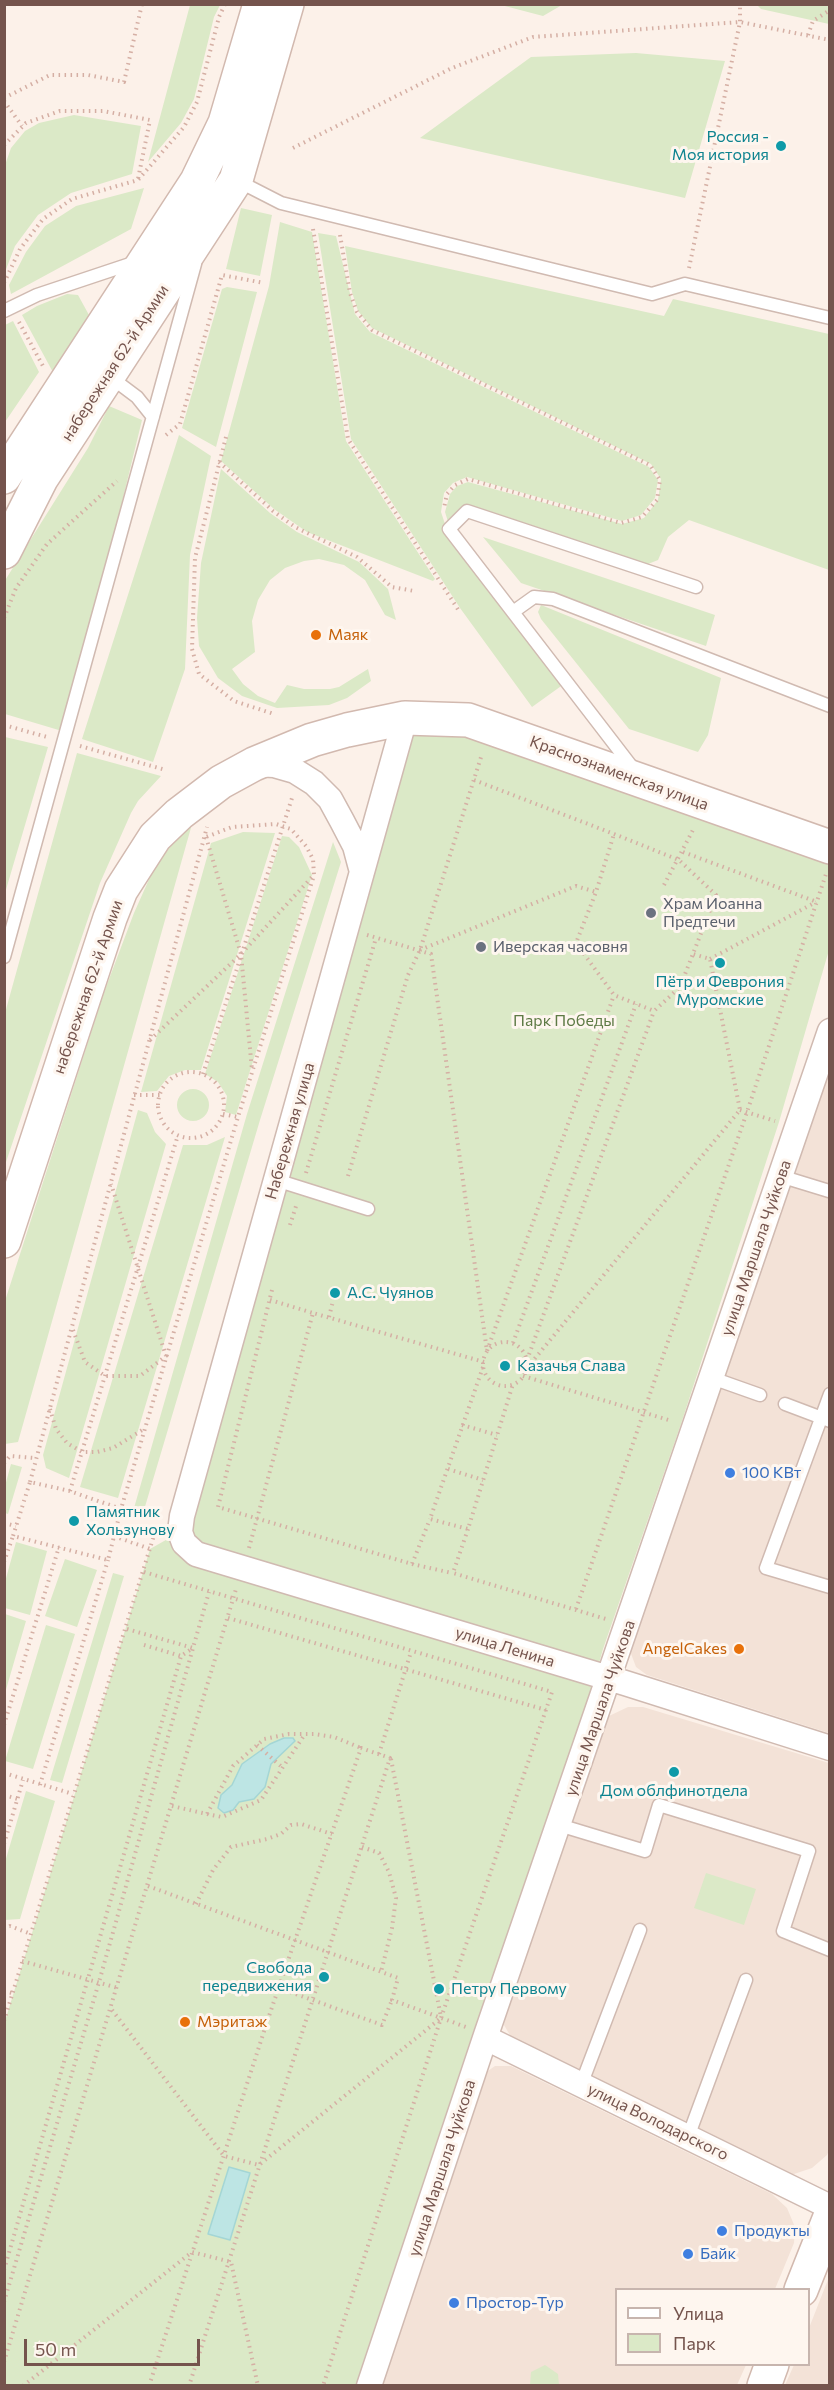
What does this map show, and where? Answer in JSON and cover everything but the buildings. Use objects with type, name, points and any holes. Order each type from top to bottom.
[{"type":"main road","name":"набережная 62-й Армии","points":[[4,552],[41,479],[208,219],[222,169],[225,123],[260,4]]},
{"type":"main road","points":[[222,169],[287,4]]},
{"type":"main road","name":"набережная 62-й Армии","points":[[4,477],[148,258],[222,169]]},
{"type":"main road","name":"набережная 62-й Армии","points":[[4,1241],[110,918],[121,890],[155,837],[179,814],[221,782],[254,764],[312,740],[405,718]]},
{"type":"main road","name":"Краснознаменская улица","points":[[405,718],[468,720],[645,784],[828,860]]},
{"type":"main road","points":[[801,2288],[830,2217]]},
{"type":"main road","points":[[764,2385],[771,2366]]},
{"type":"street","name":"Набережная улица","points":[[184,1543],[180,1532],[182,1516],[405,718]]},
{"type":"street","points":[[254,764],[274,765],[295,771],[314,783],[330,799],[342,821],[355,846],[362,872]]},
{"type":"street","name":"улица Маршала Чуйкова","points":[[369,2385],[480,2034],[560,1825],[830,1031]]},
{"type":"street","name":"улица Ленина","points":[[184,1543],[196,1554],[211,1559],[830,1748]]},
{"type":"street","name":"улица Володарского","points":[[480,2034],[830,2207]]},
{"type":"lane","points":[[222,169],[281,203],[652,294],[685,284],[830,318]]},
{"type":"lane","points":[[4,957],[208,219]]},
{"type":"lane","points":[[8,309],[37,295],[148,258]]},
{"type":"lane","points":[[103,382],[121,385],[137,397],[153,417]]},
{"type":"lane","points":[[645,784],[449,529],[467,511],[696,587]]},
{"type":"lane","points":[[513,612],[534,597],[553,599],[830,706]]},
{"type":"lane","points":[[780,1176],[829,1191]]},
{"type":"lane","points":[[276,1180],[368,1209]]},
{"type":"lane","points":[[712,1378],[760,1395]]},
{"type":"lane","points":[[830,1394],[825,1419],[766,1568],[830,1587]]},
{"type":"lane","points":[[785,1404],[825,1419]]},
{"type":"lane","points":[[560,1825],[645,1851],[659,1805],[809,1851],[783,1931],[830,1950]]},
{"type":"lane","points":[[582,2085],[640,1930]]},
{"type":"lane","points":[[688,2137],[746,1980]]},
{"type":"path","points":[[22,126],[4,100],[50,75],[88,75],[124,82],[142,4]]},
{"type":"path","points":[[4,283],[20,249],[43,219],[72,199],[138,180],[184,127],[197,102],[219,17],[225,4]]},
{"type":"path","points":[[685,284],[740,22],[740,4]]},
{"type":"path","points":[[808,35],[813,21],[830,10]]},
{"type":"path","points":[[292,148],[452,68],[533,37],[740,22],[830,40]]},
{"type":"path","points":[[4,145],[22,126],[41,117],[80,110],[150,120],[138,180]]},
{"type":"path","points":[[306,227],[315,230],[348,439],[459,611]]},
{"type":"path","points":[[340,232],[350,293],[357,312],[372,330],[650,465],[660,480],[657,500],[642,517],[621,523],[468,479],[455,485],[447,494],[443,513],[449,529]]},
{"type":"path","points":[[4,618],[16,588],[47,544],[180,424],[222,275],[264,283]]},
{"type":"path","points":[[8,309],[45,371]]},
{"type":"path","points":[[226,437],[195,558],[192,649],[199,674],[234,701],[274,714]]},
{"type":"path","points":[[219,462],[273,511],[295,527],[357,557],[392,587],[414,591]]},
{"type":"path","points":[[4,725],[166,770]]},
{"type":"path","points":[[348,1176],[408,975],[420,950],[486,743]]},
{"type":"path","points":[[474,780],[679,860],[716,895],[680,987],[654,1011],[527,1360],[527,1368]]},
{"type":"path","points":[[202,1074],[294,792]]},
{"type":"path","points":[[40,1785],[238,1117],[315,875],[313,859],[306,846],[291,829],[283,826],[267,823],[242,826],[206,837]]},
{"type":"path","points":[[664,885],[679,860],[695,825]]},
{"type":"path","points":[[614,834],[596,892],[576,943],[614,996],[654,1011]]},
{"type":"path","points":[[206,837],[241,954],[252,1072]]},
{"type":"path","points":[[4,1562],[30,1482],[148,1041],[206,837]]},
{"type":"path","points":[[682,852],[817,902]]},
{"type":"path","points":[[576,1609],[747,1113],[817,902],[828,860]]},
{"type":"path","points":[[148,1041],[241,954],[315,875]]},
{"type":"path","points":[[420,950],[576,886],[596,892]]},
{"type":"path","points":[[693,954],[710,959],[817,902]]},
{"type":"path","points":[[288,1231],[376,938],[431,954],[487,1351]]},
{"type":"path","points":[[710,959],[740,1110]]},
{"type":"path","points":[[412,1564],[448,1469],[487,1351],[614,996]]},
{"type":"path","points":[[513,1343],[636,1004]]},
{"type":"path","points":[[182,1074],[202,1074],[218,1086],[222,1095],[223,1114],[218,1124],[209,1132],[188,1138],[178,1135],[163,1123],[158,1104],[160,1095],[172,1078],[182,1074]]},
{"type":"path","points":[[134,1095],[160,1095]]},
{"type":"path","points":[[740,1110],[779,1122]]},
{"type":"path","points":[[453,1573],[513,1384],[523,1376],[527,1368],[740,1110]]},
{"type":"path","points":[[223,1114],[238,1117]]},
{"type":"path","points":[[70,1491],[178,1135]]},
{"type":"path","points":[[111,1182],[166,1356]]},
{"type":"path","points":[[274,1283],[218,1507],[412,1564],[453,1573],[612,1621]]},
{"type":"path","points":[[328,1317],[335,1293]]},
{"type":"path","points":[[270,1300],[484,1365],[492,1382],[500,1385],[513,1384]]},
{"type":"path","points":[[258,1517],[314,1313]]},
{"type":"path","points":[[72,1329],[85,1362],[105,1376],[140,1376],[166,1356]]},
{"type":"path","points":[[487,1351],[501,1342],[513,1343],[524,1352],[527,1360]]},
{"type":"path","points":[[523,1376],[681,1424]]},
{"type":"path","points":[[49,1407],[56,1429],[67,1443],[82,1452],[97,1452],[113,1448],[145,1429]]},
{"type":"path","points":[[462,1425],[497,1435]]},
{"type":"path","points":[[4,1462],[9,1456],[35,1458]]},
{"type":"path","points":[[448,1469],[483,1479]]},
{"type":"path","points":[[30,1482],[70,1491],[121,1509]]},
{"type":"path","points":[[430,1519],[468,1529]]},
{"type":"path","points":[[4,1523],[16,1526]]},
{"type":"path","points":[[13,1536],[108,1560]]},
{"type":"path","points":[[114,1536],[150,1549]]},
{"type":"path","points":[[4,1725],[59,1547]]},
{"type":"path","points":[[144,1572],[552,1692],[441,2018],[323,2385]]},
{"type":"path","points":[[4,2302],[99,1982],[209,1592]]},
{"type":"path","points":[[4,2362],[112,2010],[233,1599]]},
{"type":"path","points":[[228,1618],[546,1710]]},
{"type":"path","points":[[127,1629],[192,1648]]},
{"type":"path","points":[[144,1645],[181,1656]]},
{"type":"path","points":[[4,2270],[181,1656],[192,1648]]},
{"type":"path","points":[[379,1754],[411,1652]]},
{"type":"path","points":[[172,1806],[222,1817],[261,1800],[305,1734]]},
{"type":"path","points":[[207,1814],[233,1766],[264,1739],[305,1734],[334,1737],[390,1758]]},
{"type":"path","points":[[258,1745],[283,1768]]},
{"type":"path","points":[[149,2385],[279,1988],[361,1748]]},
{"type":"path","points":[[390,1758],[441,2018]]},
{"type":"path","points":[[189,2385],[231,2262],[259,2165],[390,1758]]},
{"type":"path","points":[[4,1773],[74,1794]]},
{"type":"path","points":[[4,1844],[23,1780]]},
{"type":"path","points":[[4,1795],[18,1799]]},
{"type":"path","points":[[196,1904],[213,1870],[231,1847],[281,1834],[291,1825],[301,1824],[332,1834]]},
{"type":"path","points":[[362,1847],[379,1853],[389,1872],[396,1899],[392,1928],[381,1972]]},
{"type":"path","points":[[148,1886],[398,1978],[382,2025],[279,1988]]},
{"type":"path","points":[[4,1929],[10,1926],[31,1934]]},
{"type":"path","points":[[22,1961],[118,1988]]},
{"type":"path","points":[[4,1991],[12,1993]]},
{"type":"path","points":[[392,2000],[480,2034]]},
{"type":"path","points":[[112,2010],[224,2156],[259,2165]]},
{"type":"path","points":[[259,2165],[441,2018]]},
{"type":"path","points":[[192,2252],[231,2262]]},
{"type":"path","points":[[23,2385],[192,2252]]},
{"type":"path","points":[[231,2262],[258,2385]]},
{"type":"shaded area","points":[[829,1060],[829,1733],[647,1675],[636,1667],[630,1651]]},
{"type":"shaded area","points":[[628,1707],[643,1707],[829,1763],[830,2148],[827,2155],[812,2168],[791,2175],[779,2171],[511,2037],[504,2025],[505,2014],[602,1727],[609,1716]]},
{"type":"shaded area","points":[[495,2066],[511,2066],[772,2194],[787,2208],[795,2227],[794,2243],[775,2288],[615,2288],[615,2366],[746,2366],[737,2385],[378,2386],[485,2073]]},
{"type":"shaded area","points":[[829,2277],[829,2385],[785,2385],[794,2366],[810,2366],[810,2325]]},
{"type":"green space","points":[[190,5],[220,5],[214,17],[194,99],[181,123],[148,162]]},
{"type":"green space","points":[[501,5],[562,5],[543,16]]},
{"type":"green space","points":[[757,5],[829,5],[829,24],[761,9]]},
{"type":"green space","points":[[636,53],[725,61],[685,198],[420,138],[531,57]]},
{"type":"green space","points":[[74,115],[141,126],[132,174],[71,193],[38,215],[15,246],[5,272],[5,165],[11,148],[25,131],[39,123]]},
{"type":"green space","points":[[144,188],[131,229],[11,294],[9,285],[26,252],[45,226],[76,206]]},
{"type":"green space","points":[[241,208],[272,215],[260,276],[226,269]]},
{"type":"green space","points":[[280,222],[312,232],[346,441],[435,579],[433,581],[307,532],[274,509],[221,461],[269,286]]},
{"type":"green space","points":[[318,233],[336,236],[355,314],[370,332],[649,467],[658,480],[655,498],[641,515],[622,521],[467,477],[453,483],[444,493],[441,512],[447,530],[564,684],[532,707],[460,608],[351,439]]},
{"type":"green space","points":[[345,246],[664,316],[673,299],[829,334],[829,570],[689,520],[668,537],[658,560],[643,566],[466,508],[449,525],[445,512],[450,494],[457,486],[468,482],[622,524],[644,518],[658,500],[661,479],[651,464],[372,328],[358,311],[352,292]]},
{"type":"green space","points":[[227,287],[257,292],[216,447],[182,428],[222,289]]},
{"type":"green space","points":[[67,294],[78,295],[89,315],[85,327],[55,376],[22,315],[37,306]]},
{"type":"green space","points":[[13,321],[39,372],[5,422],[5,325]]},
{"type":"green space","points":[[109,406],[142,420],[69,720],[62,731],[5,714],[4,582],[88,448]]},
{"type":"green space","points":[[179,435],[211,456],[190,555],[185,669],[153,762],[82,739]]},
{"type":"green space","points":[[221,469],[270,513],[297,532],[359,562],[388,589],[396,620],[385,615],[365,580],[344,565],[319,559],[304,561],[285,568],[270,580],[258,600],[252,621],[255,652],[232,669],[243,684],[258,696],[275,703],[287,685],[304,689],[330,689],[339,687],[368,669],[371,681],[347,698],[329,705],[277,708],[242,696],[218,678],[199,646],[197,618],[201,563]]},
{"type":"green space","points":[[483,537],[715,615],[706,646],[521,583]]},
{"type":"green space","points":[[541,605],[721,678],[708,735],[698,752],[629,729],[541,619],[538,612]]},
{"type":"green space","name":"Парк Победы","points":[[405,718],[468,720],[829,847],[829,950],[779,1122],[681,1424],[603,1649],[587,1706],[474,2030],[356,2385],[5,2385],[5,2021],[150,1549],[180,1532]]},
{"type":"green space","points":[[4,737],[48,747],[5,893]]},
{"type":"green space","points":[[77,753],[161,776],[138,801],[131,813],[100,883],[5,1165],[5,1013]]},
{"type":"green space","points":[[194,817],[18,1442],[5,1444],[5,1301],[103,995],[134,913],[155,866]]},
{"type":"green space","points":[[243,832],[275,833],[201,1070],[185,1070],[169,1076],[157,1091],[141,1092],[211,843]]},
{"type":"green space","points":[[282,836],[289,837],[299,847],[312,875],[236,1115],[225,1112],[227,1096],[218,1082],[205,1074]]},
{"type":"green space","points":[[333,842],[341,862],[260,1120],[144,1510],[134,1508],[247,1114]]},
{"type":"green space","points":[[193,1089],[205,1093],[209,1105],[205,1117],[193,1121],[181,1117],[177,1105],[181,1093]]},
{"type":"green space","points":[[138,1110],[147,1113],[155,1132],[166,1144],[69,1478],[46,1468],[43,1455]]},
{"type":"green space","points":[[225,1137],[118,1498],[80,1487],[183,1145],[207,1145]]},
{"type":"green space","points":[[11,1464],[22,1467],[8,1514],[5,1513],[5,1486]]},
{"type":"green space","points":[[16,1542],[47,1551],[30,1615],[5,1608],[5,1582]]},
{"type":"green space","points":[[65,1559],[97,1570],[77,1627],[45,1616]]},
{"type":"green space","points":[[113,1573],[124,1576],[62,1783],[50,1780]]},
{"type":"green space","points":[[4,1614],[26,1621],[5,1693]]},
{"type":"green space","points":[[46,1625],[75,1634],[33,1769],[5,1761]]},
{"type":"green space","points":[[26,1791],[55,1801],[20,1919],[5,1920],[5,1862]]},
{"type":"green space","points":[[706,1873],[756,1889],[744,1925],[694,1908]]},
{"type":"green space","points":[[545,2365],[558,2374],[559,2385],[530,2385],[531,2372]]},
{"type":"water","points":[[284,1738],[293,1738],[295,1741],[271,1764],[265,1787],[254,1799],[239,1802],[233,1810],[224,1813],[218,1808],[221,1795],[232,1785],[242,1764],[270,1744]]},
{"type":"water","points":[[229,2167],[250,2173],[230,2240],[208,2234]]},
{"type":"place","name":"Россия - Моя история","points":[[781,146]]},
{"type":"place","name":"Маяк","points":[[316,635]]},
{"type":"place","name":"Храм Иоанна Предтечи","points":[[651,913]]},
{"type":"place","name":"Иверская часовня","points":[[481,947]]},
{"type":"place","name":"Пётр и Феврония Муромские","points":[[720,963]]},
{"type":"place","name":"А.С. Чуянов","points":[[335,1293]]},
{"type":"place","name":"Казачья Слава","points":[[505,1366]]},
{"type":"place","name":"100 КВт","points":[[730,1473]]},
{"type":"place","name":"Памятник Хользунову","points":[[74,1521]]},
{"type":"place","name":"AngelCakes","points":[[739,1649]]},
{"type":"place","name":"Дом облфинотдела","points":[[674,1772]]},
{"type":"place","name":"Свобода передвижения","points":[[324,1977]]},
{"type":"place","name":"Петру Первому","points":[[439,1989]]},
{"type":"place","name":"Мэритаж","points":[[185,2022]]},
{"type":"place","name":"Продукты","points":[[722,2231]]},
{"type":"place","name":"Байк","points":[[688,2254]]},
{"type":"place","name":"Простор-Тур","points":[[454,2303]]}]
